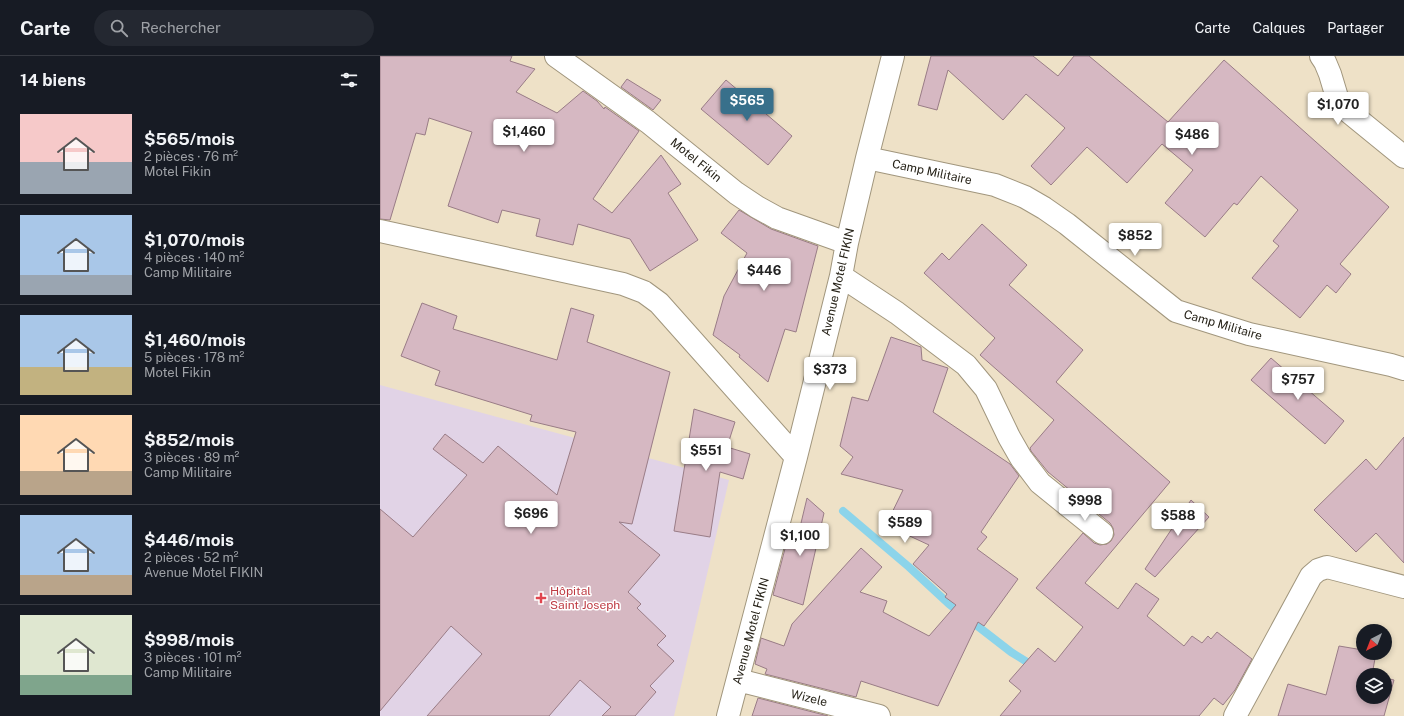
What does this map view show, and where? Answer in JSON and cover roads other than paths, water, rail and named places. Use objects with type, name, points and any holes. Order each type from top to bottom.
[{"type":"street","name":"Motel Fikin","points":[[556,56],[648,122],[736,193],[757,207],[777,218],[847,243]]},
{"type":"street","name":"Avenue Motel FIKIN","points":[[728,716],[796,458],[841,276],[847,243],[867,158],[893,56]]},
{"type":"street","points":[[1321,56],[1330,74],[1339,104],[1404,157]]},
{"type":"street","name":"Camp Militaire","points":[[867,158],[995,185],[1025,197],[1068,224],[1176,312],[1249,334],[1404,369]]},
{"type":"street","points":[[380,231],[623,284],[644,292],[659,303],[796,458]]},
{"type":"street","points":[[841,276],[897,313],[966,364],[986,389],[1021,458],[1040,483],[1102,533]]},
{"type":"street","points":[[1234,716],[1311,576],[1318,570],[1327,568],[1404,587]]},
{"type":"street","name":"Wizele","points":[[738,680],[879,716]]},
{"type":"waterway","points":[[843,511],[909,567],[949,604],[1011,652],[1035,667]]},
{"type":"place","name":"Hôpital Saint Joseph","points":[[541,598]]}]
